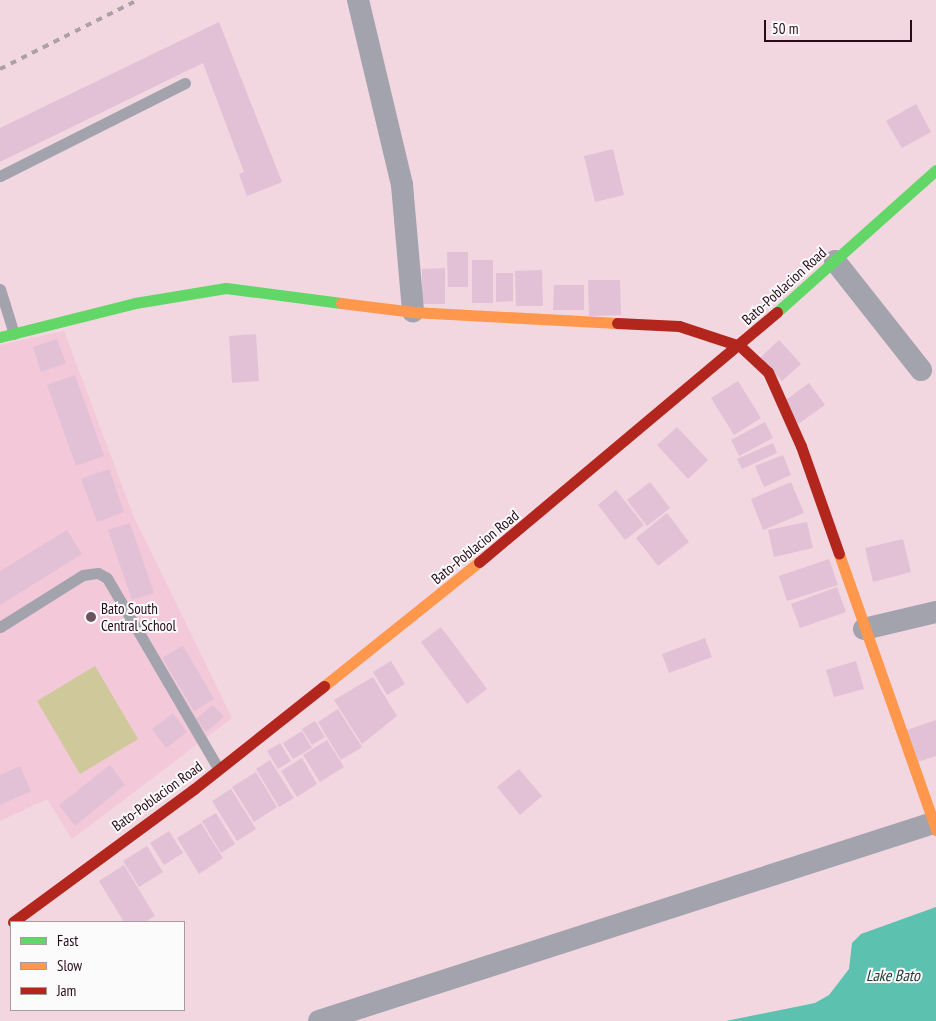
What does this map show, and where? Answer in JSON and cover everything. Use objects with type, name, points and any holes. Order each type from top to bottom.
[{"type":"street","points":[[358,0],[402,185],[413,312]]},
{"type":"street","name":"Bato-Poblacion Road","points":[[15,921],[218,768],[521,529],[740,346],[936,170]]},
{"type":"street","points":[[835,261],[921,370]]},
{"type":"street","points":[[0,337],[135,303],[226,288],[413,312],[679,326],[740,346],[768,372],[797,438],[934,827],[319,1021]]},
{"type":"street","points":[[864,629],[936,612]]},
{"type":"lane","points":[[0,176],[185,83]]},
{"type":"lane","points":[[0,289],[14,334]]},
{"type":"lane","points":[[0,626],[83,575],[98,573],[107,578],[218,768]]},
{"type":"shaded area","name":"Bato South Central School","points":[[64,331],[133,515],[232,718],[72,839],[47,799],[0,821],[0,345]]},
{"type":"shaded area","points":[[95,666],[138,739],[80,774],[37,701]]},
{"type":"water","name":"Lake Bato","points":[[936,907],[936,1021],[726,1021],[815,1003],[829,995],[849,969],[852,943],[861,934]]},
{"type":"building","points":[[219,22],[282,182],[247,196],[239,174],[244,172],[203,63],[0,162],[0,128]]},
{"type":"building","points":[[916,104],[931,132],[902,148],[886,121]]},
{"type":"building","points":[[613,149],[624,195],[595,202],[584,156]]},
{"type":"building","points":[[447,252],[468,252],[468,287],[448,287]]},
{"type":"building","points":[[472,260],[493,260],[493,303],[472,303]]},
{"type":"building","points":[[445,268],[445,304],[422,304],[422,269]]},
{"type":"building","points":[[542,270],[543,306],[516,306],[515,271]]},
{"type":"building","points":[[496,273],[513,273],[513,301],[496,302]]},
{"type":"building","points":[[588,280],[620,280],[621,315],[589,316]]},
{"type":"building","points":[[554,285],[584,285],[584,310],[553,310]]},
{"type":"building","points":[[256,334],[259,381],[232,383],[229,336]]},
{"type":"building","points":[[57,339],[66,363],[41,372],[33,347]]},
{"type":"building","points":[[779,340],[801,364],[782,381],[760,358]]},
{"type":"building","points":[[75,375],[104,456],[76,466],[47,385]]},
{"type":"building","points":[[738,381],[761,418],[734,435],[711,398]]},
{"type":"building","points":[[809,383],[825,405],[798,424],[783,402]]},
{"type":"building","points":[[765,422],[773,438],[739,456],[731,440]]},
{"type":"building","points":[[677,427],[708,460],[688,479],[657,445]]},
{"type":"building","points":[[773,443],[777,453],[742,469],[737,459]]},
{"type":"building","points":[[783,455],[791,475],[764,487],[755,466]]},
{"type":"building","points":[[109,469],[124,512],[97,522],[81,479]]},
{"type":"building","points":[[650,482],[670,508],[647,526],[627,500]]},
{"type":"building","points":[[791,482],[804,513],[763,530],[751,499]]},
{"type":"building","points":[[616,490],[644,525],[625,540],[598,505]]},
{"type":"building","points":[[667,513],[689,542],[658,566],[636,538]]},
{"type":"building","points":[[807,522],[813,548],[774,557],[768,530]]},
{"type":"building","points":[[130,523],[154,593],[132,600],[108,530]]},
{"type":"building","points":[[67,530],[82,554],[0,605],[0,571]]},
{"type":"building","points":[[903,539],[911,572],[873,582],[865,548]]},
{"type":"building","points":[[829,559],[838,585],[787,601],[779,576]]},
{"type":"building","points":[[837,587],[846,612],[800,628],[791,604]]},
{"type":"building","points":[[441,627],[487,689],[467,704],[421,642]]},
{"type":"building","points":[[705,638],[712,657],[669,673],[662,654]]},
{"type":"building","points":[[183,646],[214,699],[194,711],[162,658]]},
{"type":"building","points":[[391,661],[405,684],[387,695],[373,672]]},
{"type":"building","points":[[856,661],[864,689],[834,697],[826,670]]},
{"type":"building","points":[[373,677],[397,716],[362,744],[334,700]]},
{"type":"building","points":[[213,705],[224,717],[206,732],[196,719]]},
{"type":"building","points":[[338,709],[362,747],[341,760],[318,722]]},
{"type":"building","points":[[173,713],[187,732],[166,748],[152,729]]},
{"type":"building","points":[[936,720],[936,756],[914,763],[904,731]]},
{"type":"building","points":[[315,721],[325,737],[312,745],[302,729]]},
{"type":"building","points":[[302,731],[312,748],[293,759],[283,743]]},
{"type":"building","points":[[327,740],[344,767],[320,782],[303,755]]},
{"type":"building","points":[[280,743],[291,761],[278,769],[267,751]]},
{"type":"building","points":[[302,758],[317,784],[297,797],[281,771]]},
{"type":"building","points":[[270,760],[294,798],[279,807],[256,769]]},
{"type":"building","points":[[110,765],[125,785],[75,826],[59,805]]},
{"type":"building","points":[[20,766],[31,791],[0,805],[0,775]]},
{"type":"building","points":[[519,769],[542,796],[520,815],[497,787]]},
{"type":"building","points":[[256,772],[277,807],[254,822],[232,787]]},
{"type":"building","points":[[231,789],[256,829],[237,841],[212,801]]},
{"type":"building","points":[[216,813],[235,844],[221,853],[202,821]]},
{"type":"building","points":[[201,823],[223,858],[199,874],[177,838]]},
{"type":"building","points":[[169,831],[183,853],[164,865],[150,843]]},
{"type":"building","points":[[147,846],[163,872],[139,887],[123,861]]},
{"type":"building","points":[[124,865],[155,916],[147,921],[123,921],[99,881]]},
{"type":"railway","points":[[0,69],[138,0]]},
{"type":"traffic: fast","points":[[777,312],[936,170]]},
{"type":"traffic: fast","points":[[0,337],[135,303],[226,288],[341,303]]},
{"type":"traffic: slow","points":[[341,303],[413,312],[617,323]]},
{"type":"traffic: slow","points":[[839,554],[936,830]]},
{"type":"traffic: slow","points":[[324,686],[479,562]]},
{"type":"traffic: jam","points":[[479,562],[777,312]]},
{"type":"traffic: jam","points":[[617,323],[679,326],[740,346],[768,372],[801,446],[839,554]]},
{"type":"traffic: jam","points":[[14,921],[194,789],[324,686]]},
{"type":"place","name":"Bato South Central School","points":[[91,617]]}]
